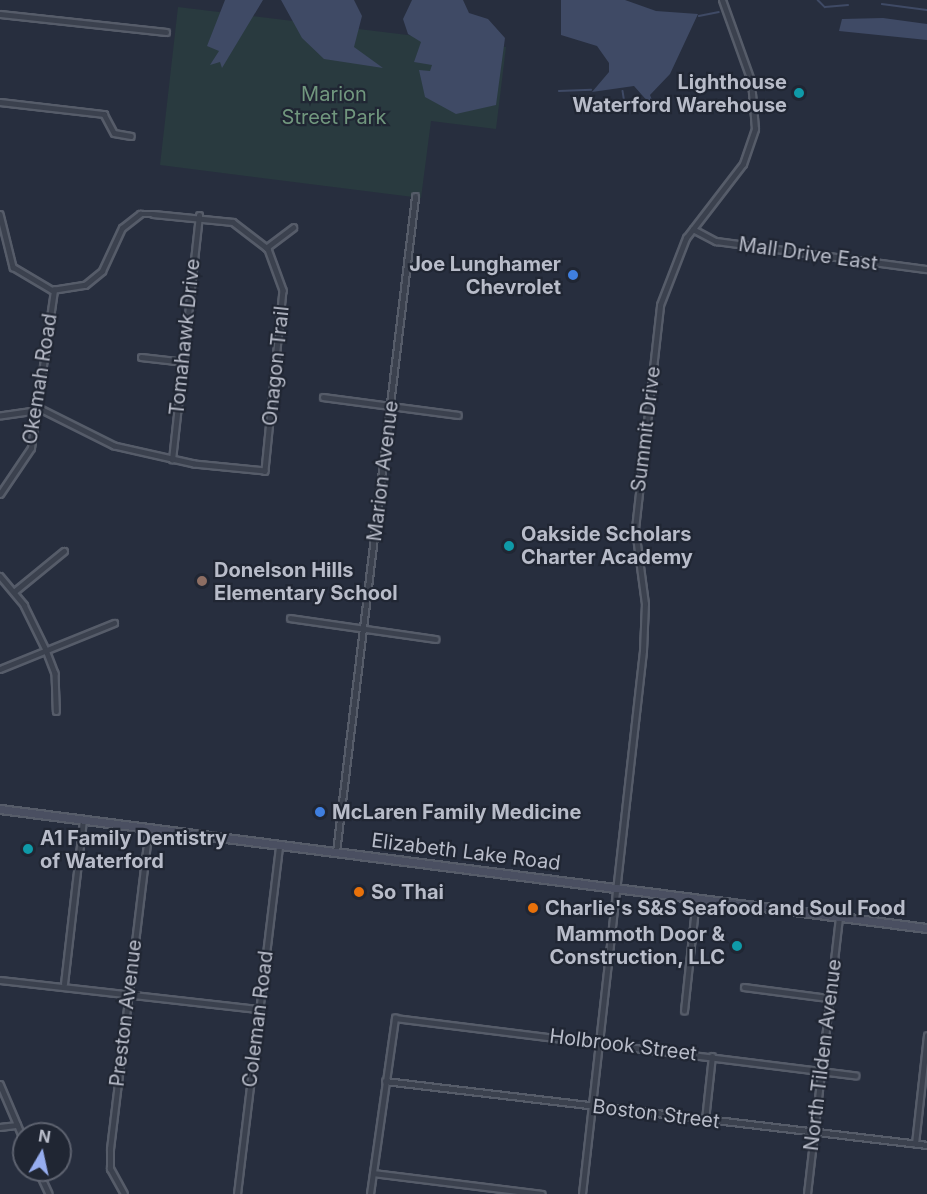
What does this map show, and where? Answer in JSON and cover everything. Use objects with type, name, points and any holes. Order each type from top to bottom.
[{"type":"main road","name":"Elizabeth Lake Road","points":[[0,809],[927,928]]},
{"type":"street","name":"Summit Drive","points":[[582,1194],[618,889],[645,621],[637,500],[660,304],[674,260],[693,229],[742,164],[755,129],[751,81],[722,0]]},
{"type":"street","points":[[0,14],[166,32]]},
{"type":"street","points":[[0,102],[104,114],[114,133],[131,136]]},
{"type":"street","name":"Marion Avenue","points":[[336,852],[415,197]]},
{"type":"street","points":[[0,214],[13,267],[54,290]]},
{"type":"street","name":"Onagon Trail","points":[[54,290],[85,285],[102,271],[131,219],[199,215],[233,222],[266,248],[284,290],[265,471],[172,460]]},
{"type":"street","name":"Tomahawk Drive","points":[[172,460],[185,362],[199,215]]},
{"type":"street","points":[[266,248],[293,228]]},
{"type":"street","name":"Mall Drive East","points":[[693,229],[725,242],[927,269]]},
{"type":"street","name":"Okemah Road","points":[[0,494],[31,448],[54,290]]},
{"type":"street","points":[[141,357],[185,362]]},
{"type":"street","points":[[323,397],[459,415]]},
{"type":"street","points":[[0,416],[38,410],[114,446],[172,460]]},
{"type":"street","points":[[15,591],[64,551]]},
{"type":"street","points":[[0,576],[15,591],[46,650],[55,673],[56,711]]},
{"type":"street","points":[[290,618],[435,639]]},
{"type":"street","points":[[0,669],[114,622]]},
{"type":"street","points":[[64,984],[83,819]]},
{"type":"street","name":"Preston Avenue","points":[[124,1194],[110,1169],[110,1149],[149,828]]},
{"type":"street","name":"Coleman Road","points":[[237,1194],[279,845]]},
{"type":"street","points":[[684,1011],[696,898]]},
{"type":"street","name":"North Tilden Avenue","points":[[807,1194],[839,917]]},
{"type":"street","points":[[0,980],[64,984],[259,1009]]},
{"type":"street","points":[[744,987],[829,998]]},
{"type":"street","name":"Holbrook Street","points":[[385,1081],[392,1021],[712,1056],[855,1075]]},
{"type":"street","points":[[915,1144],[927,1036]]},
{"type":"street","points":[[705,1120],[712,1056]]},
{"type":"street","points":[[370,1194],[385,1081]]},
{"type":"street","name":"Boston Street","points":[[385,1081],[814,1134],[927,1145]]},
{"type":"street","points":[[0,1084],[16,1122]]},
{"type":"street","points":[[373,1173],[542,1194]]},
{"type":"green space","name":"Marion Street Park","points":[[178,7],[506,47],[496,129],[431,121],[421,198],[160,165]]},
{"type":"water","points":[[225,0],[263,0],[222,68],[220,62],[210,65],[219,51],[207,46]]},
{"type":"water","points":[[281,0],[354,0],[362,16],[354,47],[383,68],[324,59],[302,38]]},
{"type":"water","points":[[412,0],[463,0],[469,13],[488,19],[505,38],[496,105],[456,114],[425,97],[419,70],[430,71],[432,65],[414,62],[421,42],[408,34],[403,19]]},
{"type":"water","points":[[561,0],[625,0],[656,11],[698,14],[670,74],[650,95],[657,112],[634,86],[592,92],[609,72],[609,63],[597,46],[561,35]]},
{"type":"water","points":[[883,18],[927,24],[927,40],[839,31],[842,19]]},
{"type":"waterway","points":[[818,0],[825,7],[848,5]]},
{"type":"waterway","points":[[882,4],[927,10]]},
{"type":"waterway","points":[[699,16],[719,12]]},
{"type":"waterway","points":[[559,91],[591,90]]},
{"type":"waterway","points":[[623,91],[626,110]]},
{"type":"place","name":"Lighthouse Waterford Warehouse","points":[[799,93]]},
{"type":"place","name":"Joe Lunghamer Chevrolet","points":[[573,275]]},
{"type":"place","name":"Oakside Scholars Charter Academy","points":[[509,546]]},
{"type":"place","name":"Donelson Hills Elementary School","points":[[202,581]]},
{"type":"place","name":"McLaren Family Medicine","points":[[320,812]]},
{"type":"place","name":"A1 Family Dentistry of Waterford","points":[[28,849]]},
{"type":"place","name":"So Thai","points":[[359,892]]},
{"type":"place","name":"Charlie's S&S Seafood and Soul Food","points":[[533,908]]},
{"type":"place","name":"Mammoth Door & Construction, LLC","points":[[737,946]]}]
